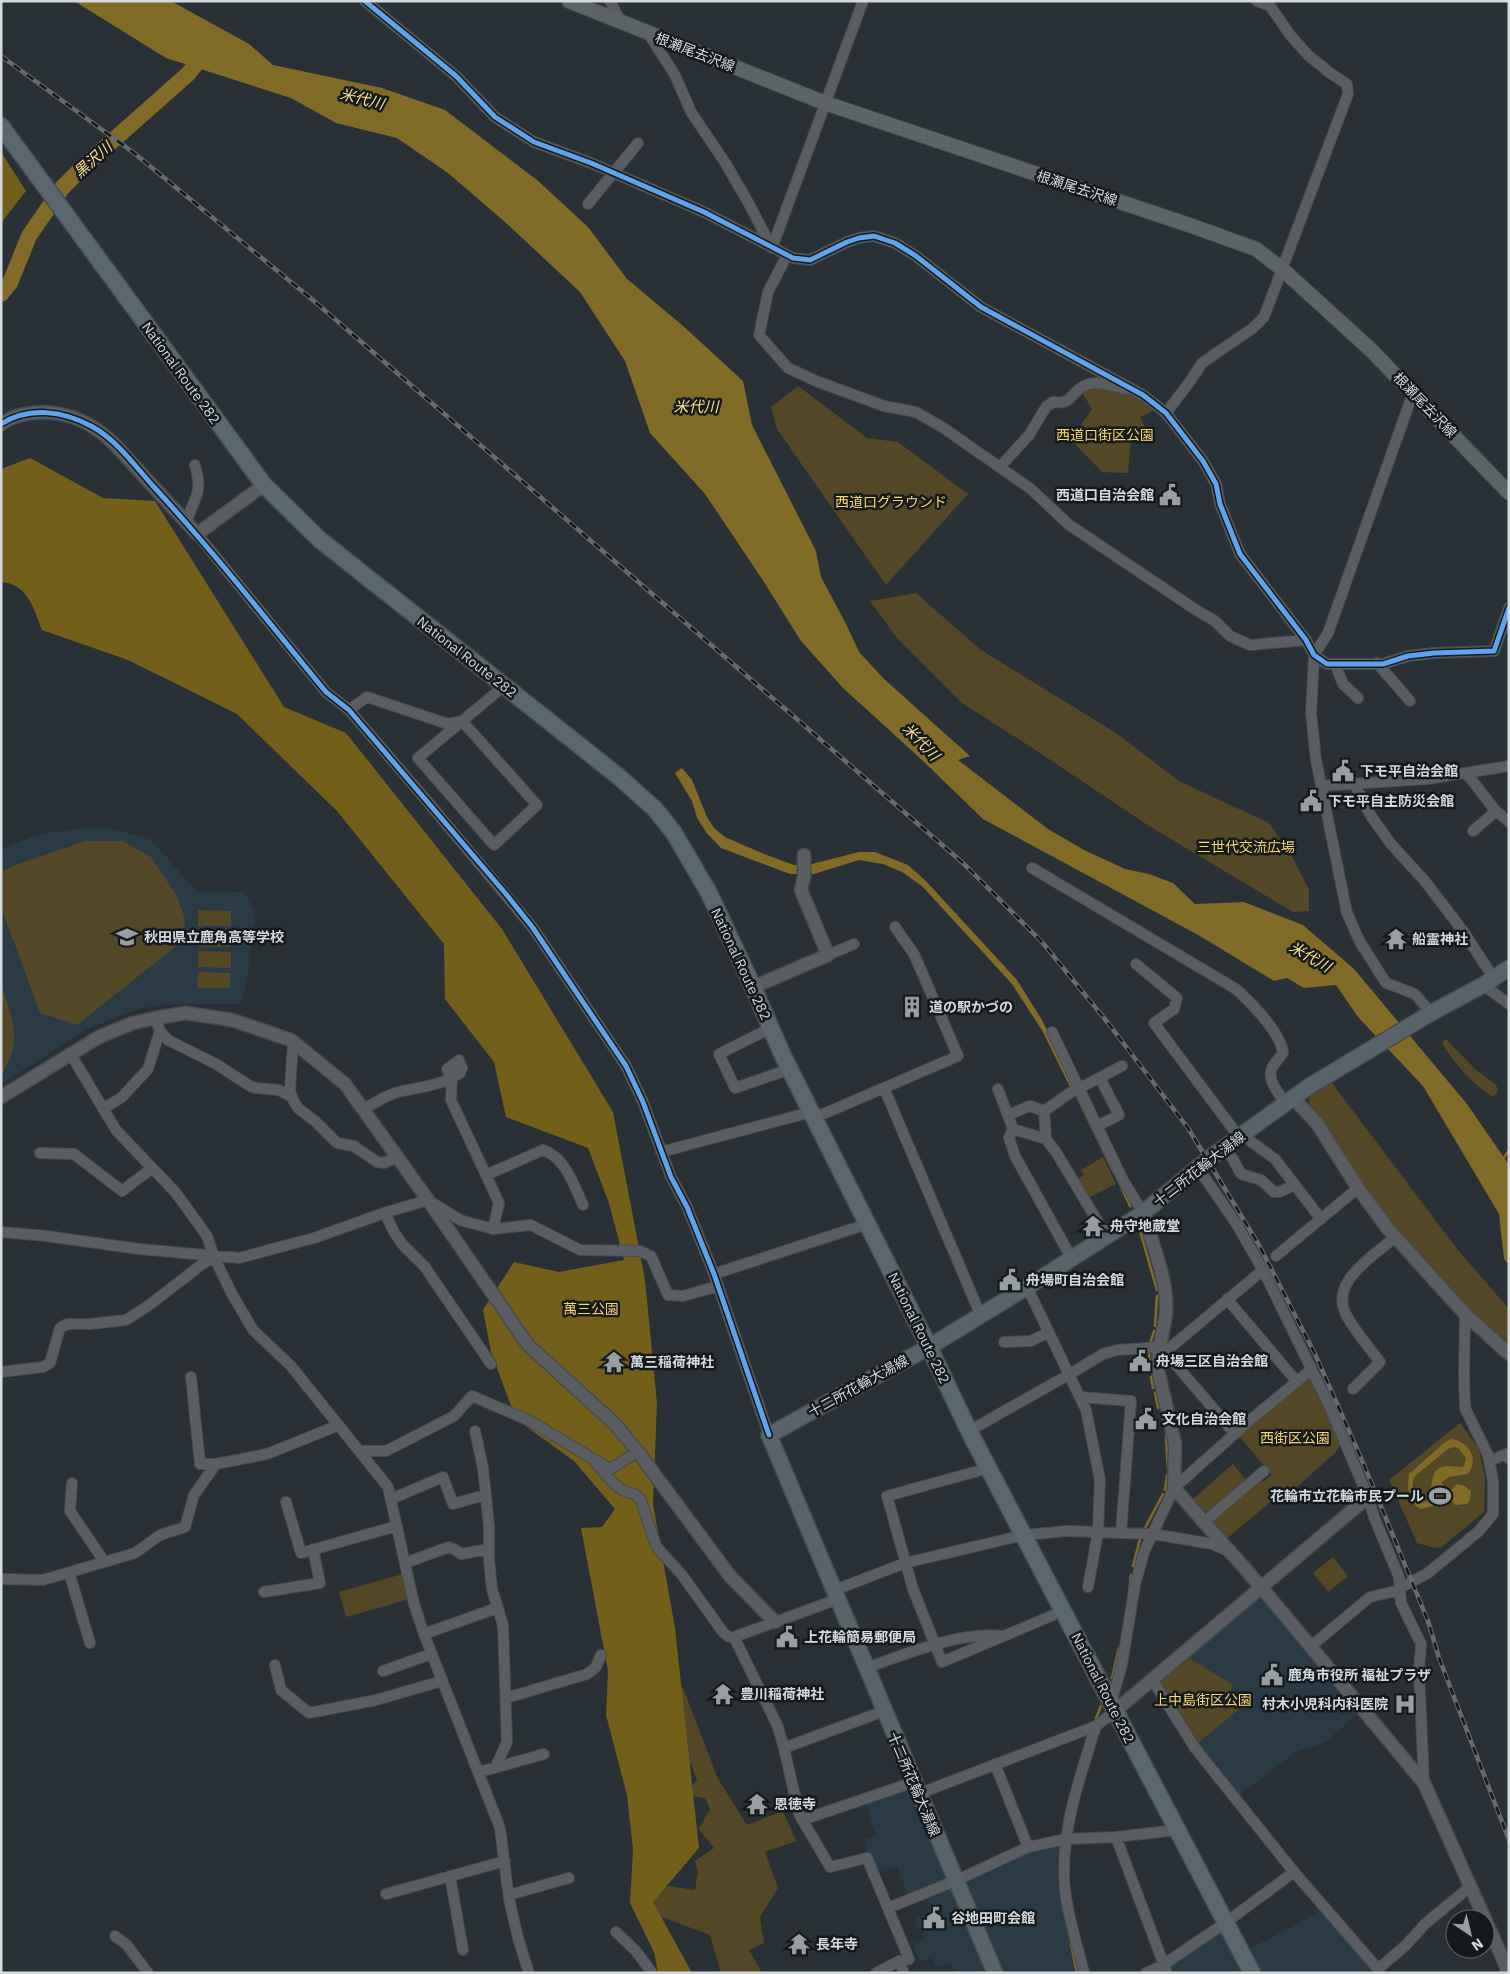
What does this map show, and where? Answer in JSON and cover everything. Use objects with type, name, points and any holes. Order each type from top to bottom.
[{"type":"highway","name":"National Route 282","points":[[1,126],[264,485],[319,538],[618,776],[655,809],[674,833],[708,893],[812,1115],[929,1347],[969,1431],[1252,1973]]},
{"type":"main road","name":"根瀬尾去沢線","points":[[569,1],[622,24],[825,103],[1256,249],[1282,269],[1372,350],[1509,492]]},
{"type":"main road","name":"十二所花輪大湯線","points":[[995,1973],[769,1435],[929,1347],[1072,1259],[1143,1213],[1224,1148],[1308,1087],[1509,968]]},
{"type":"street","points":[[365,1],[456,76],[495,117],[534,142],[614,172],[704,212],[793,258],[810,260],[847,242],[874,236],[894,243],[916,256],[981,307],[1136,391],[1166,412],[1203,461],[1216,484],[1220,504],[1240,554],[1306,640],[1314,655],[1327,664],[1383,664],[1408,656],[1494,651],[1509,608]]},
{"type":"street","points":[[610,1],[622,24]]},
{"type":"street","points":[[772,248],[863,1]]},
{"type":"street","points":[[1166,412],[1202,363],[1253,328],[1264,317],[1348,94],[1347,84],[1308,55],[1291,36],[1271,4],[1256,1]]},
{"type":"street","points":[[648,33],[675,75],[690,112],[726,164],[772,248]]},
{"type":"street","points":[[588,204],[638,143]]},
{"type":"street","points":[[787,255],[768,292],[759,335],[788,368],[816,381],[884,406],[916,412],[942,427],[1031,489],[1068,524],[1196,610],[1216,621],[1230,636],[1250,645],[1306,640]]},
{"type":"street","points":[[1000,467],[1029,435],[1046,407],[1052,402],[1062,403],[1070,400],[1085,385],[1094,383],[1136,391]]},
{"type":"street","points":[[1413,393],[1328,633],[1314,655],[1311,713],[1321,786],[1347,913],[1360,942],[1386,983],[1415,994],[1431,1013]]},
{"type":"street","points":[[1,424],[31,412],[64,414],[92,426],[115,444],[197,534],[326,692],[349,710],[533,928],[626,1066],[643,1102],[671,1177],[688,1207],[714,1274],[769,1435]]},
{"type":"street","points":[[186,522],[199,491],[200,481],[195,465]]},
{"type":"street","points":[[197,534],[264,485]]},
{"type":"street","points":[[1377,663],[1410,701]]},
{"type":"street","points":[[1335,664],[1343,684],[1358,698]]},
{"type":"street","points":[[462,721],[537,805],[494,845],[418,758],[462,721],[504,686]]},
{"type":"street","points":[[349,710],[367,697],[448,724],[462,721]]},
{"type":"street","points":[[1321,786],[1427,779],[1509,766]]},
{"type":"street","points":[[1467,774],[1496,811],[1509,822]]},
{"type":"street","points":[[1355,785],[1371,816],[1390,844],[1424,880],[1463,931],[1488,981],[1509,1004]]},
{"type":"street","points":[[1473,831],[1496,811]]},
{"type":"street","points":[[804,858],[804,877],[801,890],[828,955]]},
{"type":"street","points":[[1032,868],[1236,989],[1256,1007],[1282,1044],[1283,1053],[1272,1066],[1270,1075],[1275,1088],[1316,1122],[1358,1188],[1396,1237],[1465,1314],[1509,1354]]},
{"type":"street","points":[[662,1152],[812,1115],[884,1088],[958,1056],[914,954],[895,926]]},
{"type":"street","points":[[753,987],[854,944]]},
{"type":"street","points":[[1136,964],[1177,998],[1174,1009],[1154,1023],[1241,1136],[1275,1159],[1321,1219]]},
{"type":"street","points":[[1,1097],[70,1053],[107,1033],[133,1023],[155,1018],[186,1013],[232,1020],[293,1041],[345,1084],[528,1345],[615,1424],[730,1576],[775,1622]]},
{"type":"street","points":[[155,1018],[160,1031],[168,1040],[216,1064],[250,1086],[279,1090],[292,1097]]},
{"type":"street","points":[[771,1028],[718,1054],[735,1088],[790,1069]]},
{"type":"street","points":[[103,1109],[122,1098],[148,1069],[160,1031]]},
{"type":"street","points":[[1052,1032],[1075,1091],[1097,1126],[1123,1180],[1143,1213],[1165,1290],[1166,1312],[1158,1370],[1175,1444],[1174,1488],[1262,1588],[1424,1783],[1506,1966],[1507,1973]]},
{"type":"street","points":[[293,1041],[290,1091],[298,1108],[316,1122],[337,1143],[354,1146],[377,1162],[384,1163],[398,1157]]},
{"type":"street","points":[[70,1053],[116,1130],[176,1194],[207,1236],[214,1257],[232,1294],[253,1330],[291,1366],[388,1487],[414,1604],[431,1654],[500,1828],[509,1895],[518,1938],[529,1973]]},
{"type":"street","points":[[1044,1111],[1075,1091],[1122,1066]]},
{"type":"street","points":[[1097,1126],[1119,1115],[1100,1078]]},
{"type":"street","points":[[363,1109],[396,1093],[432,1086],[452,1079],[451,1100],[498,1203],[493,1229]]},
{"type":"street","points":[[884,1088],[981,1316]]},
{"type":"street","points":[[998,1089],[1013,1129],[1010,1138],[1016,1156],[1072,1259]]},
{"type":"street","points":[[1008,1115],[1030,1106],[1044,1111]]},
{"type":"street","points":[[1044,1111],[1046,1139],[1056,1152],[1107,1236]]},
{"type":"street","points":[[1013,1129],[1046,1139]]},
{"type":"street","points":[[1224,1148],[1233,1158],[1241,1174],[1261,1180],[1274,1192],[1279,1192],[1295,1185]]},
{"type":"street","points":[[486,1175],[543,1150],[552,1153],[570,1177],[583,1205]]},
{"type":"street","points":[[40,1153],[74,1154],[122,1190],[152,1168]]},
{"type":"street","points":[[1198,1168],[1236,1223],[1263,1270],[1312,1369],[1368,1498],[1399,1577],[1401,1603],[1421,1644],[1419,1672],[1424,1783]]},
{"type":"street","points":[[1276,1256],[1358,1188]]},
{"type":"street","points":[[1,1232],[46,1236],[139,1249],[239,1258],[314,1238],[387,1212],[428,1200],[460,1220],[493,1229],[531,1225],[580,1250],[640,1250],[651,1256],[668,1295],[683,1296],[718,1286]]},
{"type":"street","points":[[387,1212],[388,1220],[402,1244],[426,1267],[491,1364]]},
{"type":"street","points":[[714,1274],[867,1224]]},
{"type":"street","points":[[1353,1389],[1380,1362],[1346,1317],[1341,1301],[1344,1287],[1351,1276],[1396,1237]]},
{"type":"street","points":[[1,1372],[43,1367],[50,1363],[60,1328],[67,1324],[90,1324],[126,1320],[148,1306],[200,1265],[214,1257]]},
{"type":"street","points":[[969,1431],[1103,1354],[1117,1350],[1162,1349],[1263,1270]]},
{"type":"street","points":[[1027,1287],[1086,1410],[1100,1480],[1098,1532],[1088,1587]]},
{"type":"street","points":[[1227,1299],[1297,1382]]},
{"type":"street","points":[[1310,1647],[1370,1598],[1400,1589],[1428,1573],[1479,1531],[1493,1514],[1493,1481],[1488,1455],[1465,1408],[1465,1314]]},
{"type":"street","points":[[1004,1342],[1031,1341],[1049,1332]]},
{"type":"street","points":[[1162,1349],[1235,1434]]},
{"type":"street","points":[[1113,1707],[1144,1552],[1174,1488],[1312,1369]]},
{"type":"street","points":[[191,1377],[200,1464],[216,1464],[267,1454],[339,1425]]},
{"type":"street","points":[[360,1451],[386,1451],[454,1416],[472,1396],[530,1421],[610,1469],[638,1452]]},
{"type":"street","points":[[1080,1397],[1131,1401],[1121,1533]]},
{"type":"street","points":[[475,1431],[483,1468],[489,1526],[492,1589],[503,1625],[508,1742],[495,1768]]},
{"type":"street","points":[[1489,1461],[1506,1454],[1509,1459]]},
{"type":"street","points":[[591,1457],[613,1483],[624,1492],[635,1494],[641,1500],[656,1546],[682,1575],[723,1632],[729,1637],[734,1637],[775,1622],[905,1563],[1024,1535],[1067,1532],[1153,1534],[1212,1544],[1230,1551]]},
{"type":"street","points":[[1,1579],[44,1580],[135,1552],[160,1535],[185,1527],[194,1495],[216,1464]]},
{"type":"street","points":[[988,1468],[887,1496],[912,1589],[942,1662],[1063,1611]]},
{"type":"street","points":[[1204,1522],[1264,1471]]},
{"type":"street","points":[[391,1499],[443,1477],[453,1504],[485,1495]]},
{"type":"street","points":[[72,1483],[70,1512],[104,1561]]},
{"type":"street","points":[[1084,1973],[1063,1873],[1070,1808],[1096,1726],[1113,1707],[1153,1681],[1368,1498]]},
{"type":"street","points":[[286,1502],[301,1553],[397,1526]]},
{"type":"street","points":[[405,1563],[449,1547],[461,1554],[489,1549]]},
{"type":"street","points":[[264,1592],[320,1583],[313,1550]]},
{"type":"street","points":[[69,1572],[90,1643]]},
{"type":"street","points":[[424,1634],[497,1608]]},
{"type":"street","points":[[866,1668],[935,1644],[990,1635],[1003,1636]]},
{"type":"street","points":[[734,1637],[770,1711],[784,1748],[799,1814],[830,1868],[867,1858],[909,1959],[899,1961],[876,1973]]},
{"type":"street","points":[[383,1671],[431,1654]]},
{"type":"street","points":[[506,1698],[587,1674],[596,1667],[601,1655]]},
{"type":"street","points":[[276,1665],[281,1690],[309,1713],[376,1700],[442,1681]]},
{"type":"street","points":[[1153,1681],[1196,1748],[1294,1872],[1379,1971],[1426,1924],[1471,1886]]},
{"type":"street","points":[[784,1748],[884,1711]]},
{"type":"street","points":[[802,1820],[995,1764],[1096,1726]]},
{"type":"street","points":[[479,1772],[544,1754]]},
{"type":"street","points":[[995,1764],[1028,1847]]},
{"type":"street","points":[[888,1908],[955,1881],[1028,1847],[1066,1840],[1116,1838],[1177,1830]]},
{"type":"street","points":[[1116,1838],[1165,1969]]},
{"type":"street","points":[[386,1894],[505,1860]]},
{"type":"street","points":[[1146,1973],[1165,1969],[1294,1872]]},
{"type":"street","points":[[450,1876],[463,1950]]},
{"type":"street","points":[[509,1895],[569,1878]]},
{"type":"street","points":[[616,1932],[636,1950],[652,1973]]},
{"type":"street","points":[[115,1936],[127,1945],[148,1973]]},
{"type":"street","points":[[899,1961],[904,1973]]},
{"type":"shaded area","name":"秋田県立鹿角高等学校","points":[[106,827],[151,840],[197,891],[244,892],[255,911],[247,981],[240,1004],[167,1004],[137,1009],[89,1028],[1,1084],[1,849],[36,835]]},
{"type":"shaded area","points":[[1262,1588],[1362,1709],[1326,1742],[1294,1753],[1236,1798],[1197,1744],[1244,1705],[1231,1691],[1232,1684],[1189,1658]]},
{"type":"shaded area","points":[[914,1782],[955,1881],[1028,1847],[1066,1839],[1063,1873],[1084,1973],[955,1973],[951,1963],[936,1968],[932,1957],[920,1962],[913,1944],[925,1940],[922,1932],[933,1927],[931,1925],[918,1929],[915,1919],[929,1914],[928,1911],[931,1909],[925,1893],[909,1898],[897,1867],[876,1874],[863,1840],[876,1835],[868,1815],[871,1814],[865,1799]]},
{"type":"shaded area","points":[[1322,1910],[1376,1973],[1146,1973],[1225,1923],[1242,1953]]},
{"type":"green space","points":[[1,152],[26,191],[1,223]]},
{"type":"green space","name":"西道口街区公園","points":[[1099,384],[1140,397],[1155,410],[1140,417],[1147,431],[1131,439],[1128,473],[1102,472],[1074,443],[1074,435],[1092,409],[1081,391]]},
{"type":"green space","name":"西道口グラウンド","points":[[798,386],[867,438],[898,442],[968,494],[886,585],[777,429],[771,407]]},
{"type":"green space","name":"萬三公園","points":[[30,458],[103,498],[155,501],[284,707],[346,733],[502,929],[613,1112],[645,1280],[657,1403],[653,1504],[675,1628],[699,1848],[653,1902],[692,1973],[658,1973],[654,1952],[630,1903],[633,1850],[627,1795],[606,1715],[608,1671],[581,1528],[602,1527],[615,1509],[574,1461],[516,1419],[491,1352],[483,1310],[514,1262],[559,1272],[624,1260],[609,1203],[588,1148],[506,1117],[494,1062],[445,999],[444,944],[337,811],[237,714],[128,660],[42,630],[28,598],[23,592],[10,583],[1,582],[1,469]]},
{"type":"green space","name":"三世代交流広場","points":[[916,593],[981,650],[1116,733],[1179,781],[1269,823],[1291,855],[1309,889],[1309,911],[1293,912],[1149,826],[962,703],[897,638],[870,601]]},
{"type":"green space","points":[[86,841],[123,841],[151,857],[177,896],[185,919],[184,940],[77,1025],[40,1013],[1,907],[1,872],[15,865]]},
{"type":"green space","points":[[198,910],[231,911],[231,926],[198,926]]},
{"type":"green space","points":[[199,931],[232,932],[232,947],[199,947]]},
{"type":"green space","points":[[198,951],[231,952],[231,968],[198,967]]},
{"type":"green space","points":[[198,972],[230,973],[230,988],[197,988]]},
{"type":"green space","points":[[1,985],[12,1020],[14,1041],[8,1063],[1,1075]]},
{"type":"green space","points":[[1446,1039],[1475,1069],[1496,1085],[1498,1090],[1494,1097],[1481,1088],[1457,1065],[1442,1042]]},
{"type":"green space","points":[[1332,1083],[1457,1249],[1509,1309],[1509,1348],[1426,1265],[1395,1229],[1372,1198],[1309,1103],[1310,1095]]},
{"type":"green space","points":[[1103,1157],[1116,1184],[1088,1198],[1078,1179],[1084,1175],[1081,1170]]},
{"type":"green space","name":"西街区公園","points":[[1310,1373],[1341,1443],[1336,1452],[1289,1494],[1285,1490],[1225,1540],[1213,1527],[1214,1519],[1259,1481],[1264,1481],[1272,1475],[1239,1436]]},
{"type":"green space","name":"花輪市立花輪市民プール","points":[[1460,1423],[1479,1449],[1485,1478],[1484,1512],[1442,1547],[1435,1548],[1417,1543],[1389,1480]]},
{"type":"green space","points":[[1233,1464],[1247,1481],[1210,1511],[1202,1511],[1192,1500]]},
{"type":"green space","points":[[1333,1557],[1348,1576],[1328,1592],[1313,1573]]},
{"type":"green space","points":[[403,1574],[410,1599],[346,1617],[339,1592]]},
{"type":"green space","name":"上中島街区公園","points":[[1189,1658],[1232,1684],[1231,1692],[1244,1705],[1197,1744],[1159,1683]]},
{"type":"green space","points":[[683,1688],[718,1779],[747,1825],[783,1811],[796,1841],[765,1852],[778,1888],[760,1917],[764,1943],[749,1950],[762,1973],[721,1973],[710,1935],[656,1915],[646,1896],[669,1886],[695,1890],[698,1872],[695,1861],[714,1848],[699,1829],[710,1809],[705,1798],[685,1795],[697,1780],[691,1763],[672,1761],[639,1698]]},
{"type":"water","name":"米代川","points":[[74,1],[171,1],[249,44],[273,65],[382,88],[445,110],[537,180],[588,227],[627,279],[682,325],[743,381],[752,425],[816,551],[821,577],[859,652],[884,679],[970,756],[958,760],[1048,829],[1084,850],[1125,869],[1149,874],[1173,883],[1195,904],[1244,902],[1303,925],[1354,969],[1467,1104],[1509,1165],[1509,1265],[1504,1259],[1499,1214],[1423,1086],[1358,1017],[1336,985],[1304,988],[1287,978],[1274,981],[1200,936],[983,819],[843,688],[801,641],[705,494],[650,433],[625,361],[580,292],[505,222],[448,173],[397,138],[336,123],[291,98],[166,58]]},
{"type":"water","points":[[682,768],[692,780],[707,817],[714,828],[725,837],[764,854],[794,865],[812,864],[859,852],[875,852],[908,865],[926,881],[1017,980],[1042,1020],[1075,1088],[1071,1089],[1043,1032],[1012,984],[922,886],[902,872],[883,864],[859,860],[814,874],[790,874],[721,848],[706,832],[697,818],[692,801],[675,773]]},
{"type":"water","points":[[1450,1439],[1456,1440],[1467,1447],[1473,1462],[1471,1468],[1468,1474],[1449,1477],[1442,1482],[1443,1486],[1433,1506],[1421,1509],[1413,1503],[1409,1494],[1409,1474]],"holes":[[[1458,1448],[1466,1458],[1464,1466],[1449,1466],[1438,1469],[1433,1477],[1429,1499],[1427,1502],[1421,1501],[1416,1496],[1414,1490],[1415,1476],[1448,1449]]]},
{"type":"water","points":[[1457,1484],[1463,1485],[1471,1491],[1470,1500],[1467,1504],[1455,1505],[1449,1497],[1451,1490]]},
{"type":"waterway","name":"黒沢川","points":[[1,294],[10,283],[29,236],[62,188],[188,74],[208,49]]},
{"type":"waterway","points":[[1075,1092],[1114,1173]]},
{"type":"waterway","points":[[1503,1159],[1509,1150]]},
{"type":"waterway","points":[[1118,1180],[1130,1206]]},
{"type":"waterway","points":[[1140,1231],[1157,1290]]},
{"type":"waterway","points":[[1155,1326],[1157,1296]]},
{"type":"waterway","points":[[1150,1344],[1154,1331]]},
{"type":"waterway","points":[[1149,1352],[1150,1371]]},
{"type":"waterway","points":[[1151,1377],[1153,1388]]},
{"type":"waterway","points":[[1155,1393],[1158,1408]]},
{"type":"waterway","points":[[1166,1437],[1168,1470]]},
{"type":"waterway","points":[[1165,1490],[1167,1475]]},
{"type":"waterway","points":[[1144,1530],[1163,1494]]},
{"type":"waterway","points":[[1133,1566],[1140,1539]]},
{"type":"waterway","points":[[1129,1593],[1131,1575]]},
{"type":"waterway","points":[[1112,1678],[1119,1648]]},
{"type":"waterway","points":[[1096,1718],[1101,1706]]},
{"type":"waterway","points":[[1064,1823],[1070,1796]]},
{"type":"waterway","points":[[1071,1944],[1077,1973]]},
{"type":"tunnel","points":[[1263,1270],[1276,1256]]},
{"type":"railway","points":[[1,56],[134,153],[314,301],[963,863],[1042,942],[1108,1023],[1188,1128],[1259,1245],[1315,1354],[1364,1465],[1428,1621],[1439,1658],[1509,1840]]},
{"type":"cycle path","points":[[365,1],[456,76],[495,117],[534,142],[591,163],[704,212],[793,258],[810,260],[859,238],[874,236],[895,243],[916,256],[981,307],[1143,395],[1166,413],[1203,461],[1216,484],[1220,504],[1240,554],[1306,640],[1314,655],[1327,664],[1383,664],[1408,656],[1494,651],[1509,608]]},
{"type":"cycle path","points":[[1,424],[12,418],[34,413],[58,414],[91,426],[117,445],[198,536],[326,692],[349,710],[533,928],[626,1066],[643,1102],[671,1177],[687,1207],[714,1274],[769,1435]]},
{"type":"place","name":"西道口自治会館","points":[[1170,495]]},
{"type":"place","name":"下モ平自治会館","points":[[1343,771]]},
{"type":"place","name":"下モ平自主防災会館","points":[[1311,801]]},
{"type":"place","name":"秋田県立鹿角高等学校","points":[[127,937]]},
{"type":"place","name":"船霊神社","points":[[1396,939]]},
{"type":"place","name":"道の駅かづの","points":[[912,1007]]},
{"type":"place","name":"舟守地蔵堂","points":[[1093,1226]]},
{"type":"place","name":"舟場町自治会館","points":[[1010,1280]]},
{"type":"place","name":"舟場三区自治会館","points":[[1140,1361]]},
{"type":"place","name":"萬三稲荷神社","points":[[614,1362]]},
{"type":"place","name":"文化自治会館","points":[[1146,1419]]},
{"type":"place","name":"花輪市立花輪市民プール","points":[[1440,1496]]},
{"type":"place","name":"上花輪簡易郵便局","points":[[787,1637]]},
{"type":"place","name":"鹿角市役所 福祉プラザ","points":[[1272,1675]]},
{"type":"place","name":"豊川稲荷神社","points":[[723,1694]]},
{"type":"place","name":"村木小児科内科医院","points":[[1405,1704]]},
{"type":"place","name":"恩徳寺","points":[[757,1804]]},
{"type":"place","name":"谷地田町会館","points":[[934,1918]]},
{"type":"place","name":"長年寺","points":[[799,1944]]}]
